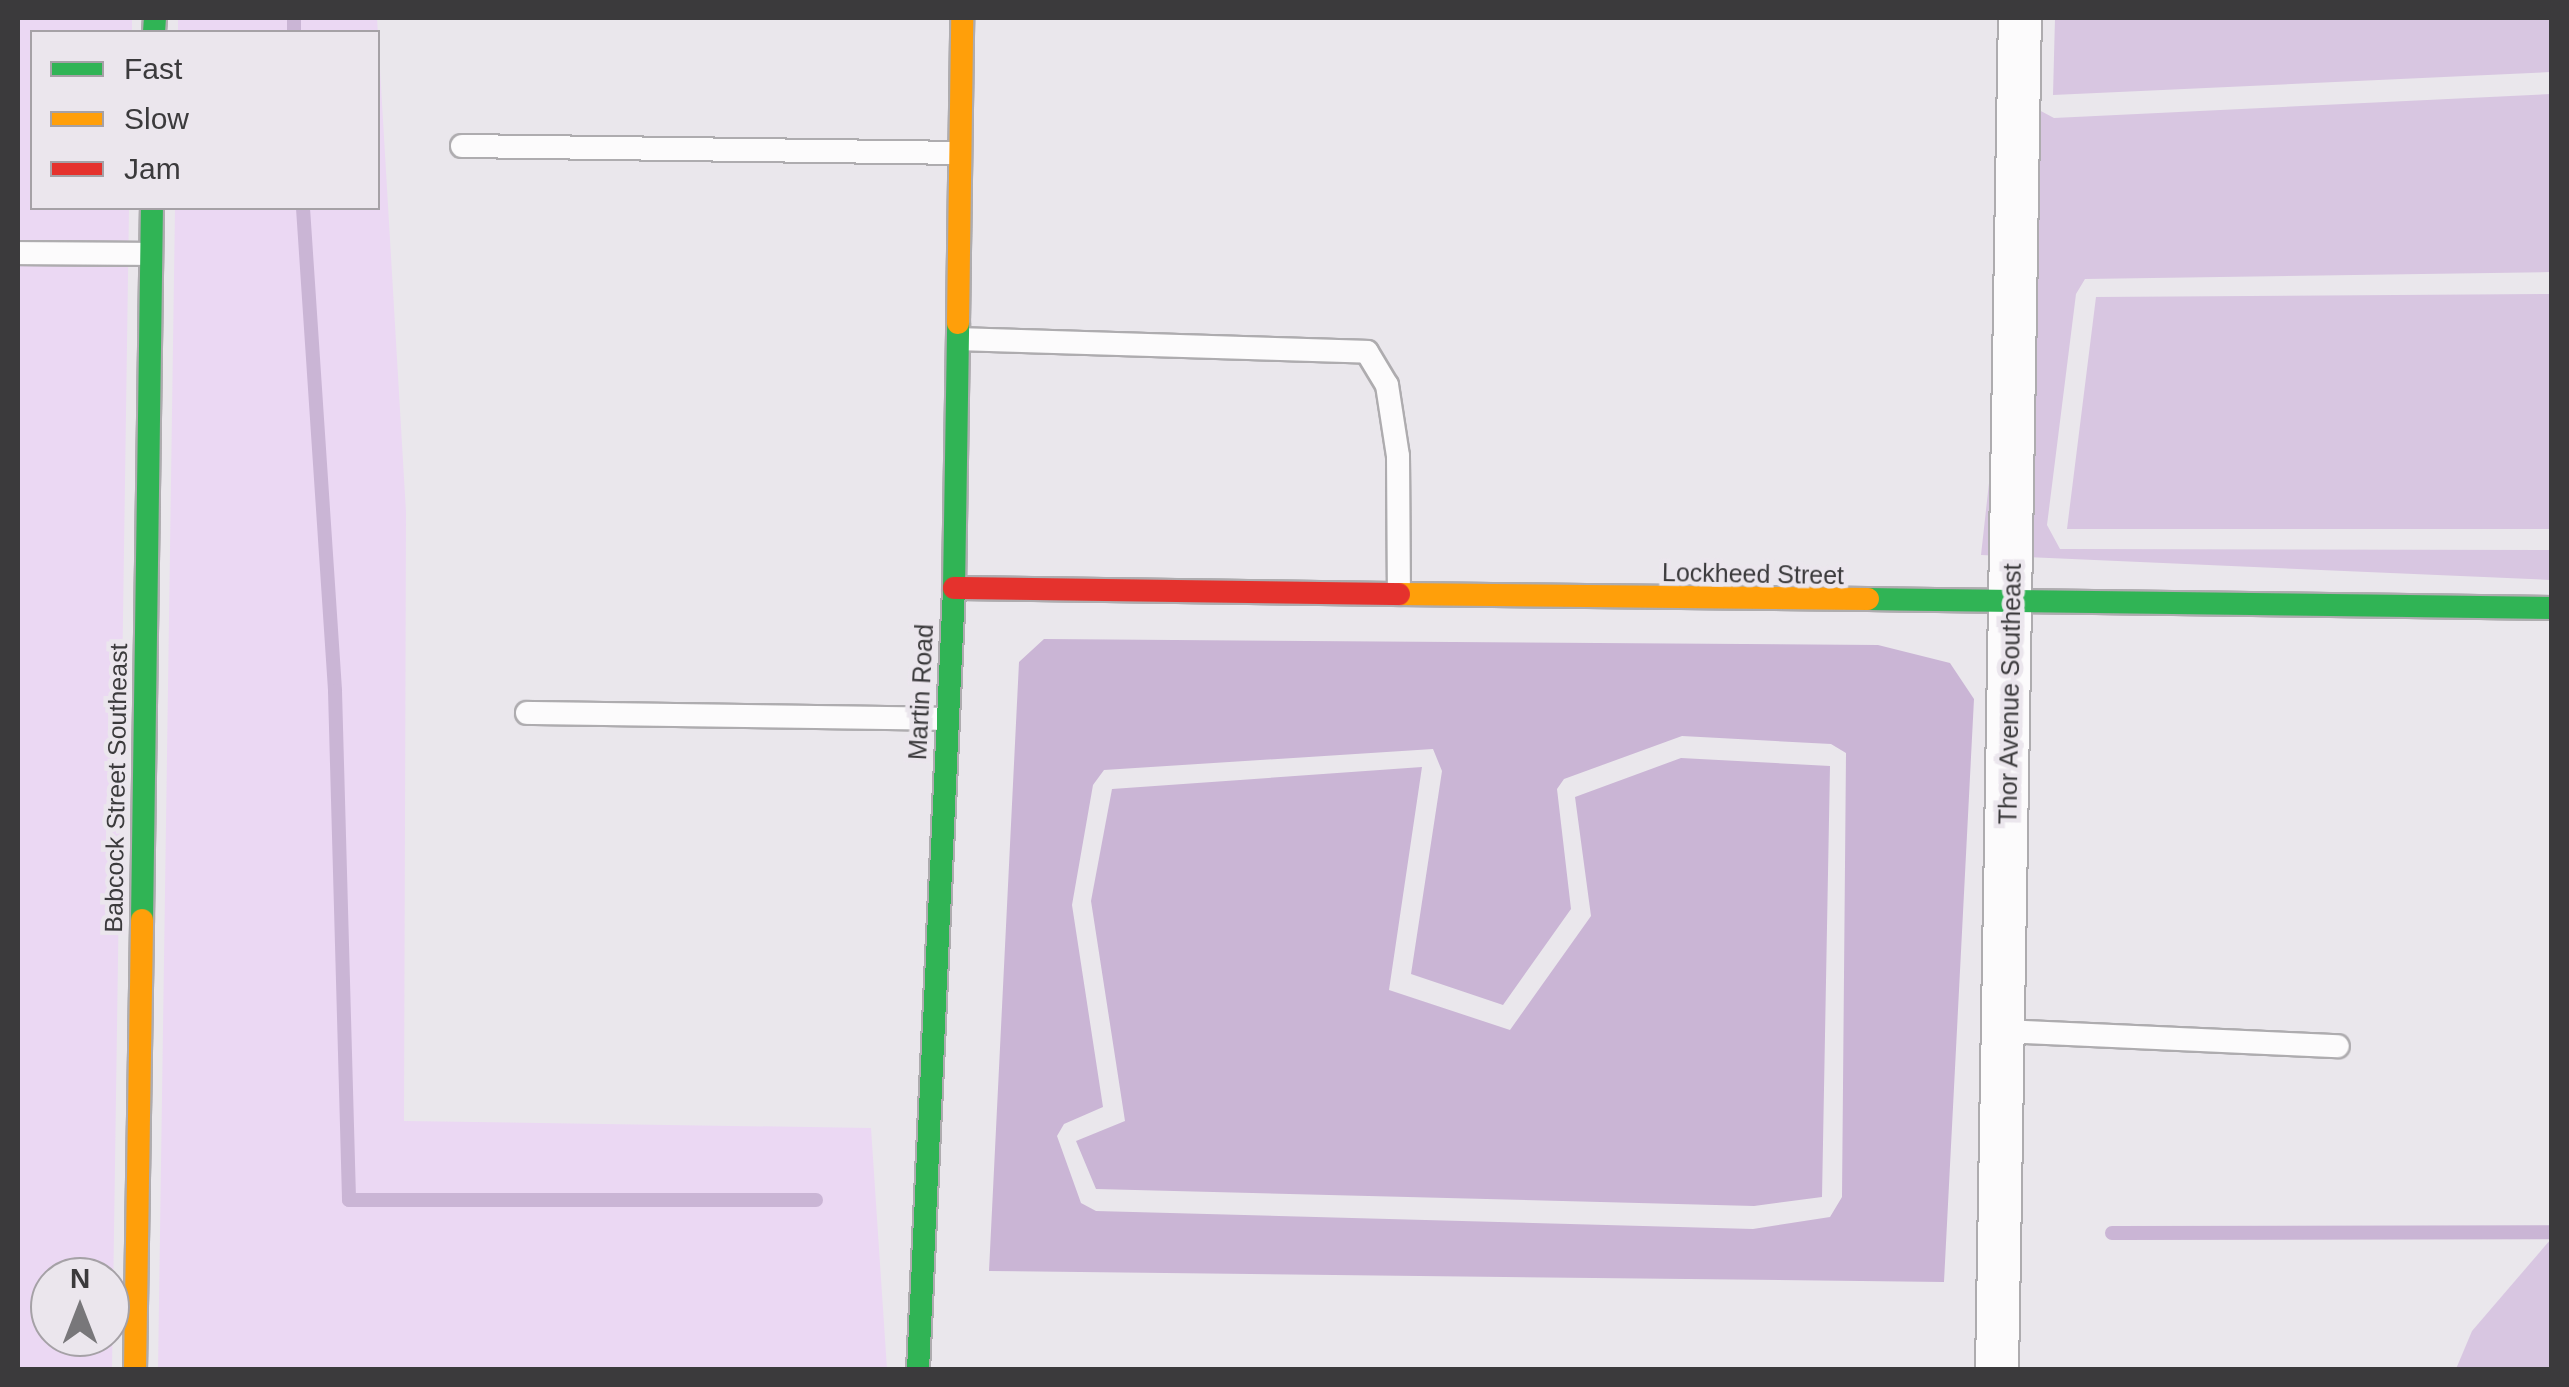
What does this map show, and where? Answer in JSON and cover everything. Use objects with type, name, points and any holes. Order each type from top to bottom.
[{"type":"street","name":"Martin Road","points":[[918,1370],[954,588],[962,18]]},
{"type":"street","name":"Thor Avenue Southeast","points":[[1996,1370],[2020,18]]},
{"type":"street","name":"Babcock Street Southeast","points":[[135,1370],[152,210]]},
{"type":"street","name":"Lockheed Street","points":[[954,588],[2012,606],[2552,608]]},
{"type":"lane","points":[[462,146],[960,153]]},
{"type":"lane","points":[[18,253],[151,254]]},
{"type":"lane","points":[[960,339],[1367,352],[1388,385],[1398,456],[1398,596]]},
{"type":"lane","points":[[526,713],[946,719]]},
{"type":"lane","points":[[2003,1031],[2338,1046]]},
{"type":"shaded area","points":[[18,18],[132,18],[132,30],[30,30],[30,210],[129,210],[114,1257],[30,1257],[30,1357],[112,1357],[112,1369],[18,1369]]},
{"type":"shaded area","points":[[178,18],[377,18],[378,30],[178,30]]},
{"type":"shaded area","points":[[2055,18],[2551,18],[2551,72],[2053,95]]},
{"type":"shaded area","points":[[380,69],[406,512],[404,1121],[871,1128],[887,1369],[158,1370],[175,210],[380,210]]},
{"type":"shaded area","points":[[2034,78],[2037,109],[2054,118],[2551,94],[2551,272],[2085,279],[2076,294],[2047,525],[2060,549],[2551,550],[2551,580],[1981,555]]},
{"type":"shaded area","points":[[2551,294],[2551,529],[2067,529],[2096,297]]},
{"type":"shaded area","points":[[1044,639],[1878,645],[1950,663],[1974,699],[1944,1282],[989,1271],[1019,662]],"holes":[[[1682,736],[1831,744],[1846,753],[1842,1197],[1830,1217],[1753,1229],[1096,1211],[1081,1203],[1057,1136],[1064,1124],[1103,1107],[1072,905],[1093,785],[1104,770],[1433,749],[1442,771],[1411,974],[1503,1005],[1571,909],[1557,789],[1564,779]]]},
{"type":"shaded area","points":[[1681,758],[1830,766],[1822,1197],[1754,1206],[1096,1189],[1076,1141],[1125,1121],[1091,901],[1112,789],[1422,767],[1389,990],[1510,1030],[1591,916],[1575,797]]},
{"type":"shaded area","points":[[2551,1239],[2551,1369],[2456,1369],[2472,1331]]},
{"type":"waterway","points":[[294,18],[294,30]]},
{"type":"waterway","points":[[303,210],[335,691],[349,1200],[816,1200]]},
{"type":"waterway","points":[[2112,1233],[2552,1232]]},
{"type":"traffic: fast","points":[[154,30],[155,18]]},
{"type":"traffic: fast","points":[[142,920],[152,210]]},
{"type":"traffic: fast","points":[[918,1370],[954,588],[958,323]]},
{"type":"traffic: fast","points":[[1868,599],[2552,608]]},
{"type":"traffic: slow","points":[[958,323],[962,18]]},
{"type":"traffic: slow","points":[[1399,594],[1868,599]]},
{"type":"traffic: slow","points":[[135,1370],[142,920]]},
{"type":"traffic: jam","points":[[954,588],[1399,594]]}]
